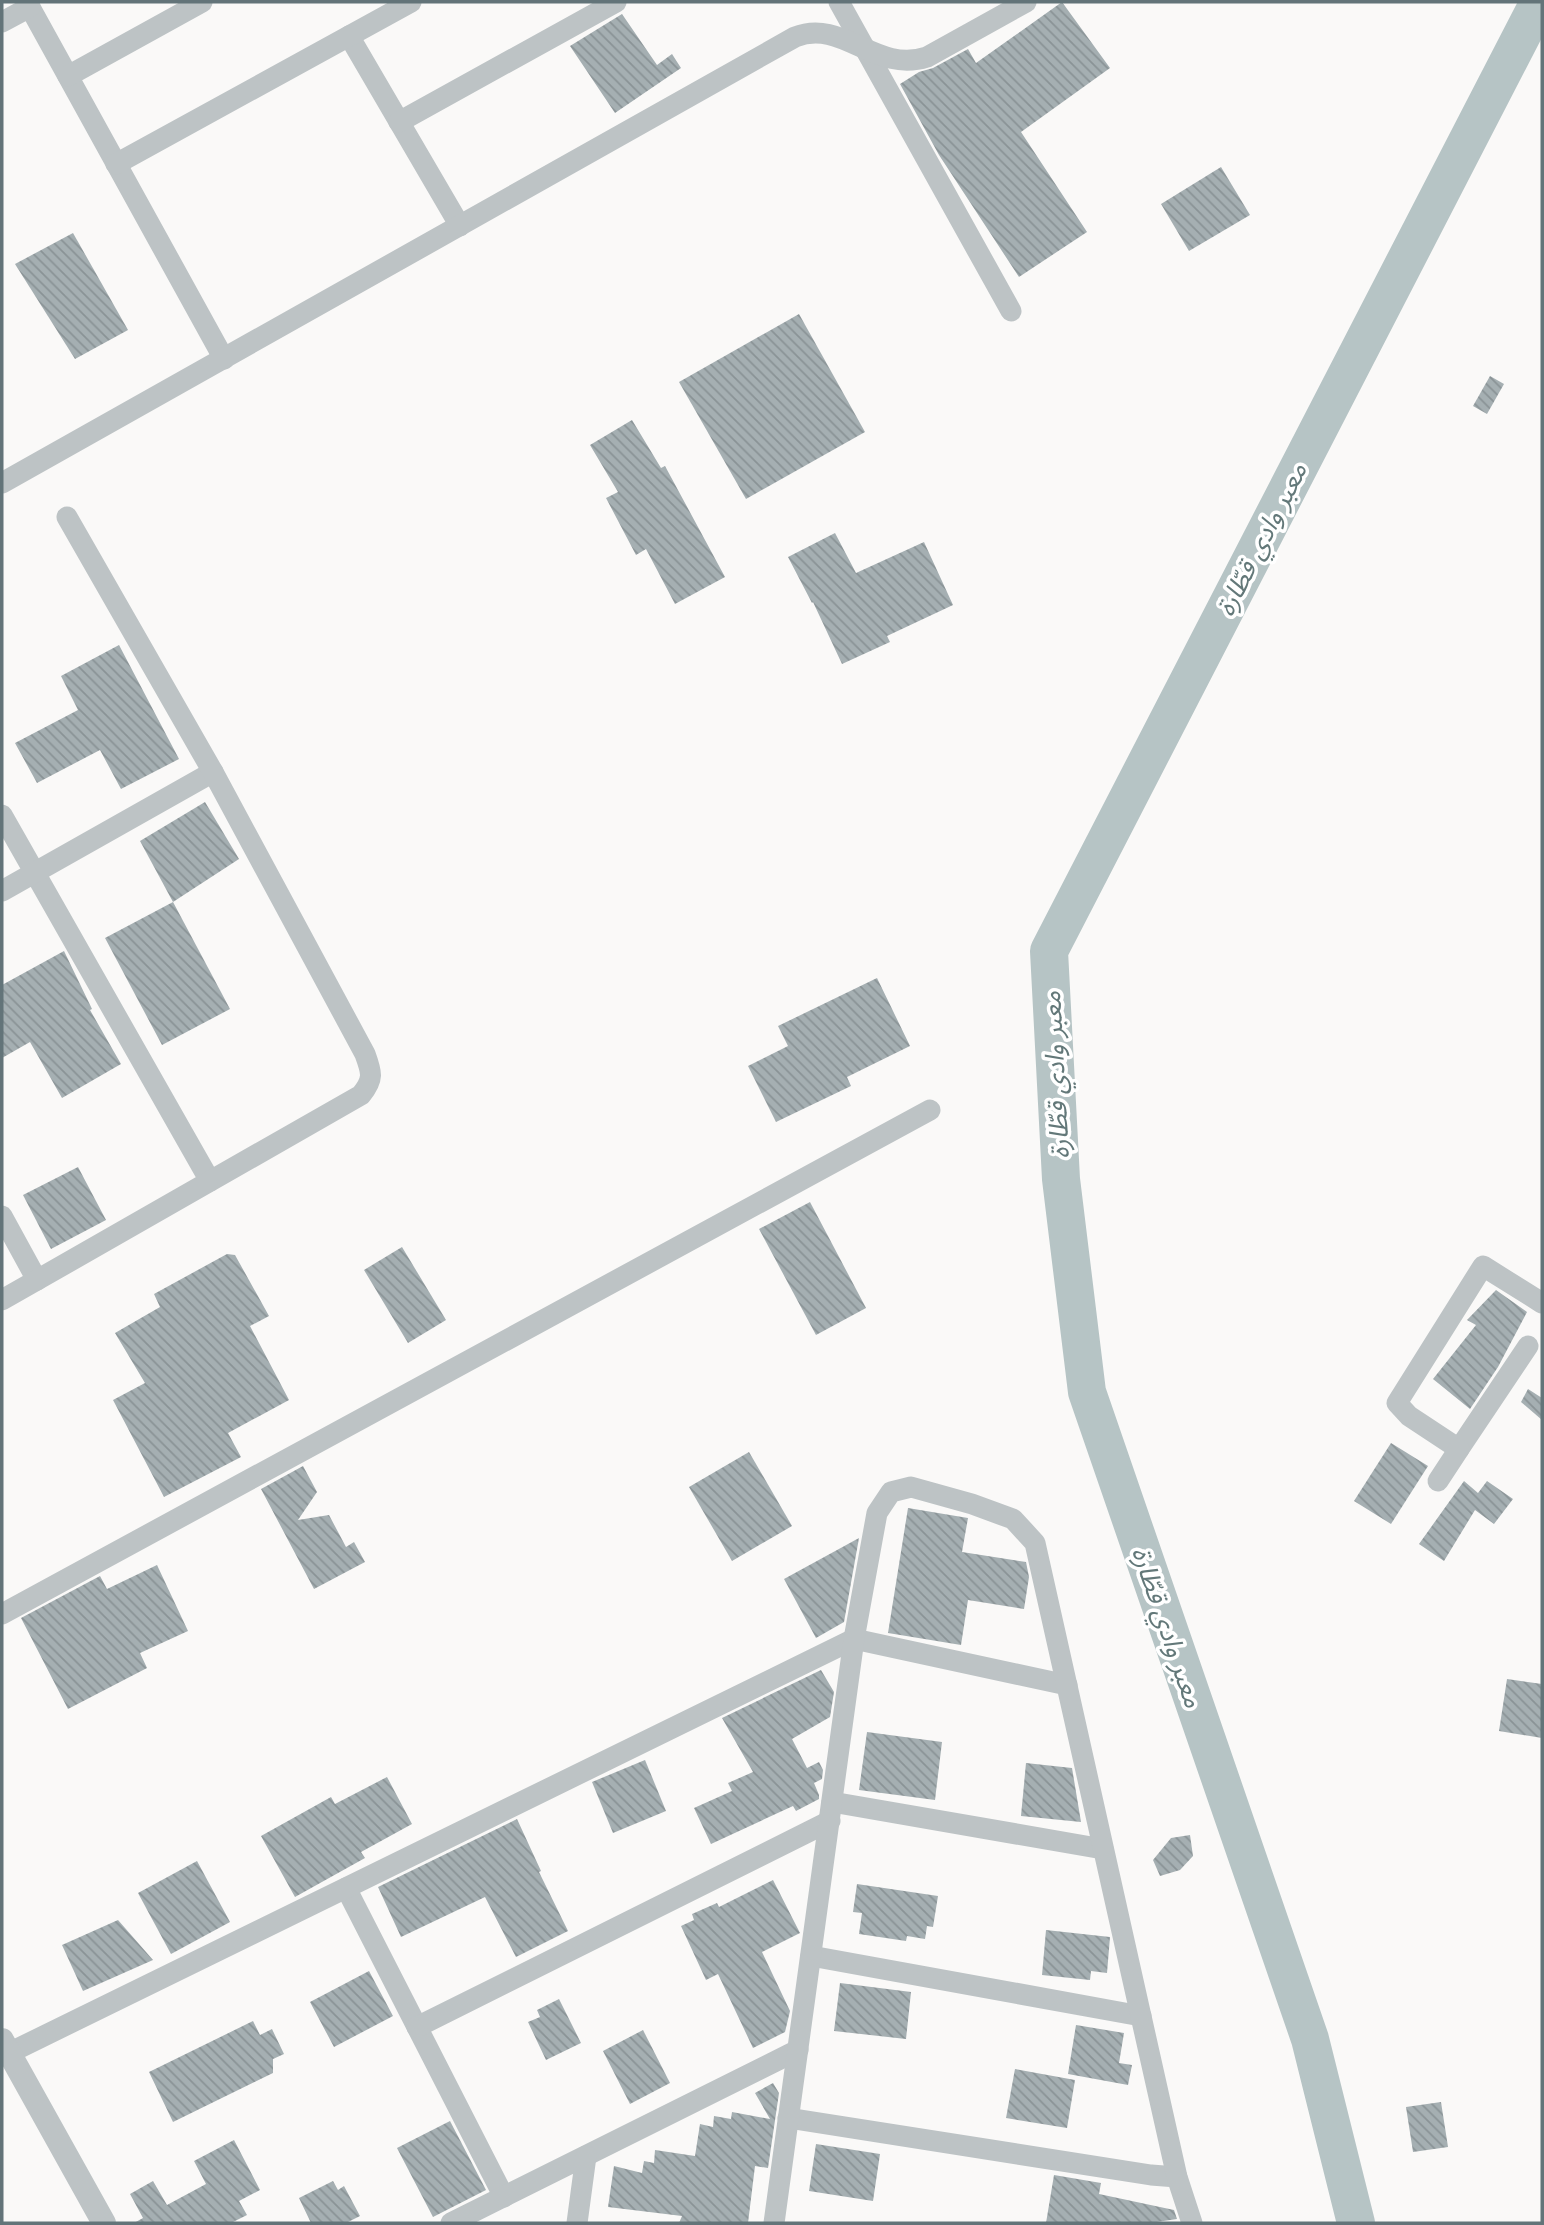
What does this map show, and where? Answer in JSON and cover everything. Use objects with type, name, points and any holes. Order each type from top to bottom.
[{"type":"street","points":[[68,76],[202,2]]},
{"type":"street","points":[[116,164],[411,2]]},
{"type":"street","points":[[399,121],[616,2]]},
{"type":"street","points":[[839,2],[1012,311]]},
{"type":"street","points":[[2,483],[795,37],[827,32],[865,50],[905,62],[916,61],[1026,2]]},
{"type":"street","points":[[2,22],[28,4],[224,359]]},
{"type":"street","points":[[349,36],[460,226]]},
{"type":"street","points":[[2,1300],[361,1095],[370,1084],[371,1071],[365,1054],[214,772],[68,517]]},
{"type":"street","points":[[2,891],[214,772]]},
{"type":"street","points":[[2,815],[210,1181]]},
{"type":"street","points":[[2,1614],[930,1110]]},
{"type":"street","points":[[2,1216],[37,1280]]},
{"type":"street","points":[[1459,1449],[1409,1416],[1397,1403],[1483,1266],[1542,1303]]},
{"type":"street","points":[[1438,1481],[1528,1346]]},
{"type":"street","points":[[774,2223],[854,1639],[877,1513],[891,1492],[911,1487],[1013,1519],[1035,1543],[1177,2177],[1192,2223]]},
{"type":"street","points":[[104,2223],[5,2047],[346,1888],[854,1639],[1067,1685]]},
{"type":"street","points":[[417,2027],[831,1812],[1104,1849]]},
{"type":"street","points":[[346,1888],[504,2197]]},
{"type":"street","points":[[811,1956],[1141,2016]]},
{"type":"street","points":[[451,2223],[798,2050]]},
{"type":"street","points":[[788,2118],[1177,2177]]},
{"type":"street","points":[[577,2223],[586,2156]]},
{"type":"building","points":[[1062,2],[1110,68],[1021,132],[1087,232],[1019,277],[939,155],[900,84],[968,49],[976,63]]},
{"type":"building","points":[[622,14],[657,65],[672,54],[681,68],[615,113],[570,46]]},
{"type":"building","points":[[1221,167],[1250,215],[1189,251],[1161,204]]},
{"type":"building","points":[[73,233],[128,330],[75,359],[15,264]]},
{"type":"building","points":[[799,314],[865,432],[746,499],[679,382]]},
{"type":"building","points":[[1490,376],[1504,384],[1487,414],[1473,406]]},
{"type":"building","points":[[632,420],[661,468],[665,466],[725,577],[675,604],[646,549],[636,555],[606,498],[618,492],[590,445]]},
{"type":"building","points":[[835,533],[856,573],[924,542],[953,605],[887,636],[890,642],[842,664],[788,557]]},
{"type":"building","points":[[119,645],[179,759],[121,789],[100,750],[37,783],[15,743],[78,710],[61,676]]},
{"type":"building","points":[[205,802],[239,859],[173,902],[140,841]]},
{"type":"building","points":[[173,902],[230,1009],[162,1045],[105,938]]},
{"type":"building","points":[[64,951],[92,1009],[90,1010],[121,1064],[62,1098],[30,1042],[2,1058],[2,985]]},
{"type":"building","points":[[877,978],[910,1046],[847,1077],[851,1086],[776,1122],[748,1066],[788,1046],[778,1026]]},
{"type":"building","points":[[78,1167],[106,1220],[51,1249],[23,1195]]},
{"type":"building","points":[[810,1202],[866,1308],[816,1335],[759,1229]]},
{"type":"building","points":[[402,1247],[446,1320],[408,1343],[364,1270]]},
{"type":"building","points":[[227,1254],[235,1255],[269,1316],[250,1326],[289,1400],[228,1433],[241,1457],[164,1497],[113,1400],[145,1383],[115,1333],[160,1307],[154,1294]]},
{"type":"building","points":[[1496,1290],[1527,1312],[1498,1367],[1470,1409],[1433,1379],[1476,1325],[1467,1320]]},
{"type":"building","points":[[1528,1389],[1542,1398],[1542,1420],[1521,1402]]},
{"type":"building","points":[[1391,1443],[1428,1466],[1391,1524],[1354,1501]]},
{"type":"building","points":[[749,1452],[792,1526],[732,1561],[689,1487]]},
{"type":"building","points":[[303,1466],[317,1492],[298,1520],[329,1515],[346,1547],[354,1542],[365,1562],[314,1589],[261,1489]]},
{"type":"building","points":[[1464,1481],[1478,1493],[1487,1481],[1513,1499],[1494,1524],[1475,1510],[1444,1561],[1419,1544]]},
{"type":"building","points":[[908,1508],[968,1518],[962,1552],[1026,1562],[1029,1577],[1024,1609],[968,1600],[961,1645],[888,1633]]},
{"type":"building","points":[[859,1538],[844,1622],[816,1638],[784,1579]]},
{"type":"building","points":[[157,1565],[188,1631],[140,1653],[147,1668],[68,1709],[21,1618],[100,1576],[107,1589]]},
{"type":"building","points":[[821,1670],[834,1692],[830,1717],[792,1739],[807,1768],[819,1762],[823,1770],[822,1779],[814,1783],[819,1799],[796,1811],[793,1806],[711,1844],[694,1808],[732,1791],[728,1783],[753,1772],[722,1718]]},
{"type":"building","points":[[1507,1679],[1542,1684],[1542,1738],[1499,1731]]},
{"type":"building","points":[[867,1732],[942,1742],[935,1800],[859,1790]]},
{"type":"building","points":[[645,1760],[666,1811],[613,1833],[592,1782]]},
{"type":"building","points":[[1026,1763],[1072,1768],[1081,1822],[1021,1816]]},
{"type":"building","points":[[387,1777],[412,1824],[361,1852],[365,1858],[295,1897],[261,1836],[331,1797],[335,1804]]},
{"type":"building","points":[[517,1819],[568,1931],[516,1957],[485,1897],[401,1937],[378,1887]]},
{"type":"building","points":[[1190,1835],[1193,1856],[1180,1870],[1160,1876],[1153,1860],[1171,1838]]},
{"type":"building","points":[[197,1861],[230,1922],[171,1954],[138,1893]]},
{"type":"building","points":[[773,1880],[800,1933],[762,1952],[790,2011],[785,2032],[753,2048],[718,1974],[706,1980],[681,1926],[694,1920],[692,1914],[717,1903],[719,1907]]},
{"type":"building","points":[[857,1884],[938,1896],[933,1927],[927,1926],[925,1939],[907,1936],[906,1941],[859,1934],[862,1913],[853,1912]]},
{"type":"building","points":[[118,1920],[153,1960],[83,1991],[62,1945]]},
{"type":"building","points":[[1046,1930],[1110,1937],[1107,1973],[1091,1971],[1090,1980],[1042,1975]]},
{"type":"building","points":[[369,1971],[393,2016],[334,2047],[310,2002]]},
{"type":"building","points":[[840,1983],[911,1992],[906,2039],[834,2031]]},
{"type":"building","points":[[559,1999],[581,2043],[546,2060],[528,2022],[540,2017],[537,2010]]},
{"type":"building","points":[[253,2021],[260,2035],[272,2029],[284,2054],[273,2059],[273,2073],[173,2122],[149,2072]]},
{"type":"building","points":[[1076,2025],[1124,2033],[1119,2063],[1132,2065],[1128,2085],[1068,2074]]},
{"type":"building","points":[[643,2030],[670,2083],[630,2104],[603,2051]]},
{"type":"building","points":[[1015,2069],[1075,2080],[1067,2128],[1006,2118]]},
{"type":"building","points":[[773,2083],[779,2093],[768,2168],[755,2166],[748,2223],[679,2223],[682,2216],[608,2207],[614,2166],[642,2173],[644,2161],[654,2163],[655,2150],[695,2156],[700,2124],[713,2127],[714,2116],[731,2119],[732,2112],[770,2119],[755,2093]]},
{"type":"building","points":[[1441,2102],[1448,2147],[1413,2152],[1406,2107]]},
{"type":"building","points":[[450,2121],[486,2190],[433,2217],[397,2148]]},
{"type":"building","points":[[234,2140],[260,2190],[239,2201],[247,2215],[231,2223],[134,2223],[143,2218],[130,2194],[153,2181],[167,2205],[206,2184],[194,2161]]},
{"type":"building","points":[[816,2144],[880,2154],[873,2201],[809,2191]]},
{"type":"building","points":[[1054,2175],[1101,2183],[1099,2194],[1174,2210],[1177,2219],[1150,2223],[1046,2223]]},
{"type":"building","points":[[333,2181],[338,2190],[344,2186],[360,2216],[346,2223],[311,2223],[299,2198]]},
{"type":"waterway","name":"معبر وادي قطّارة","points":[[1356,2223],[1310,2039],[1087,1392],[1061,1179],[1049,951],[1539,2]]}]
